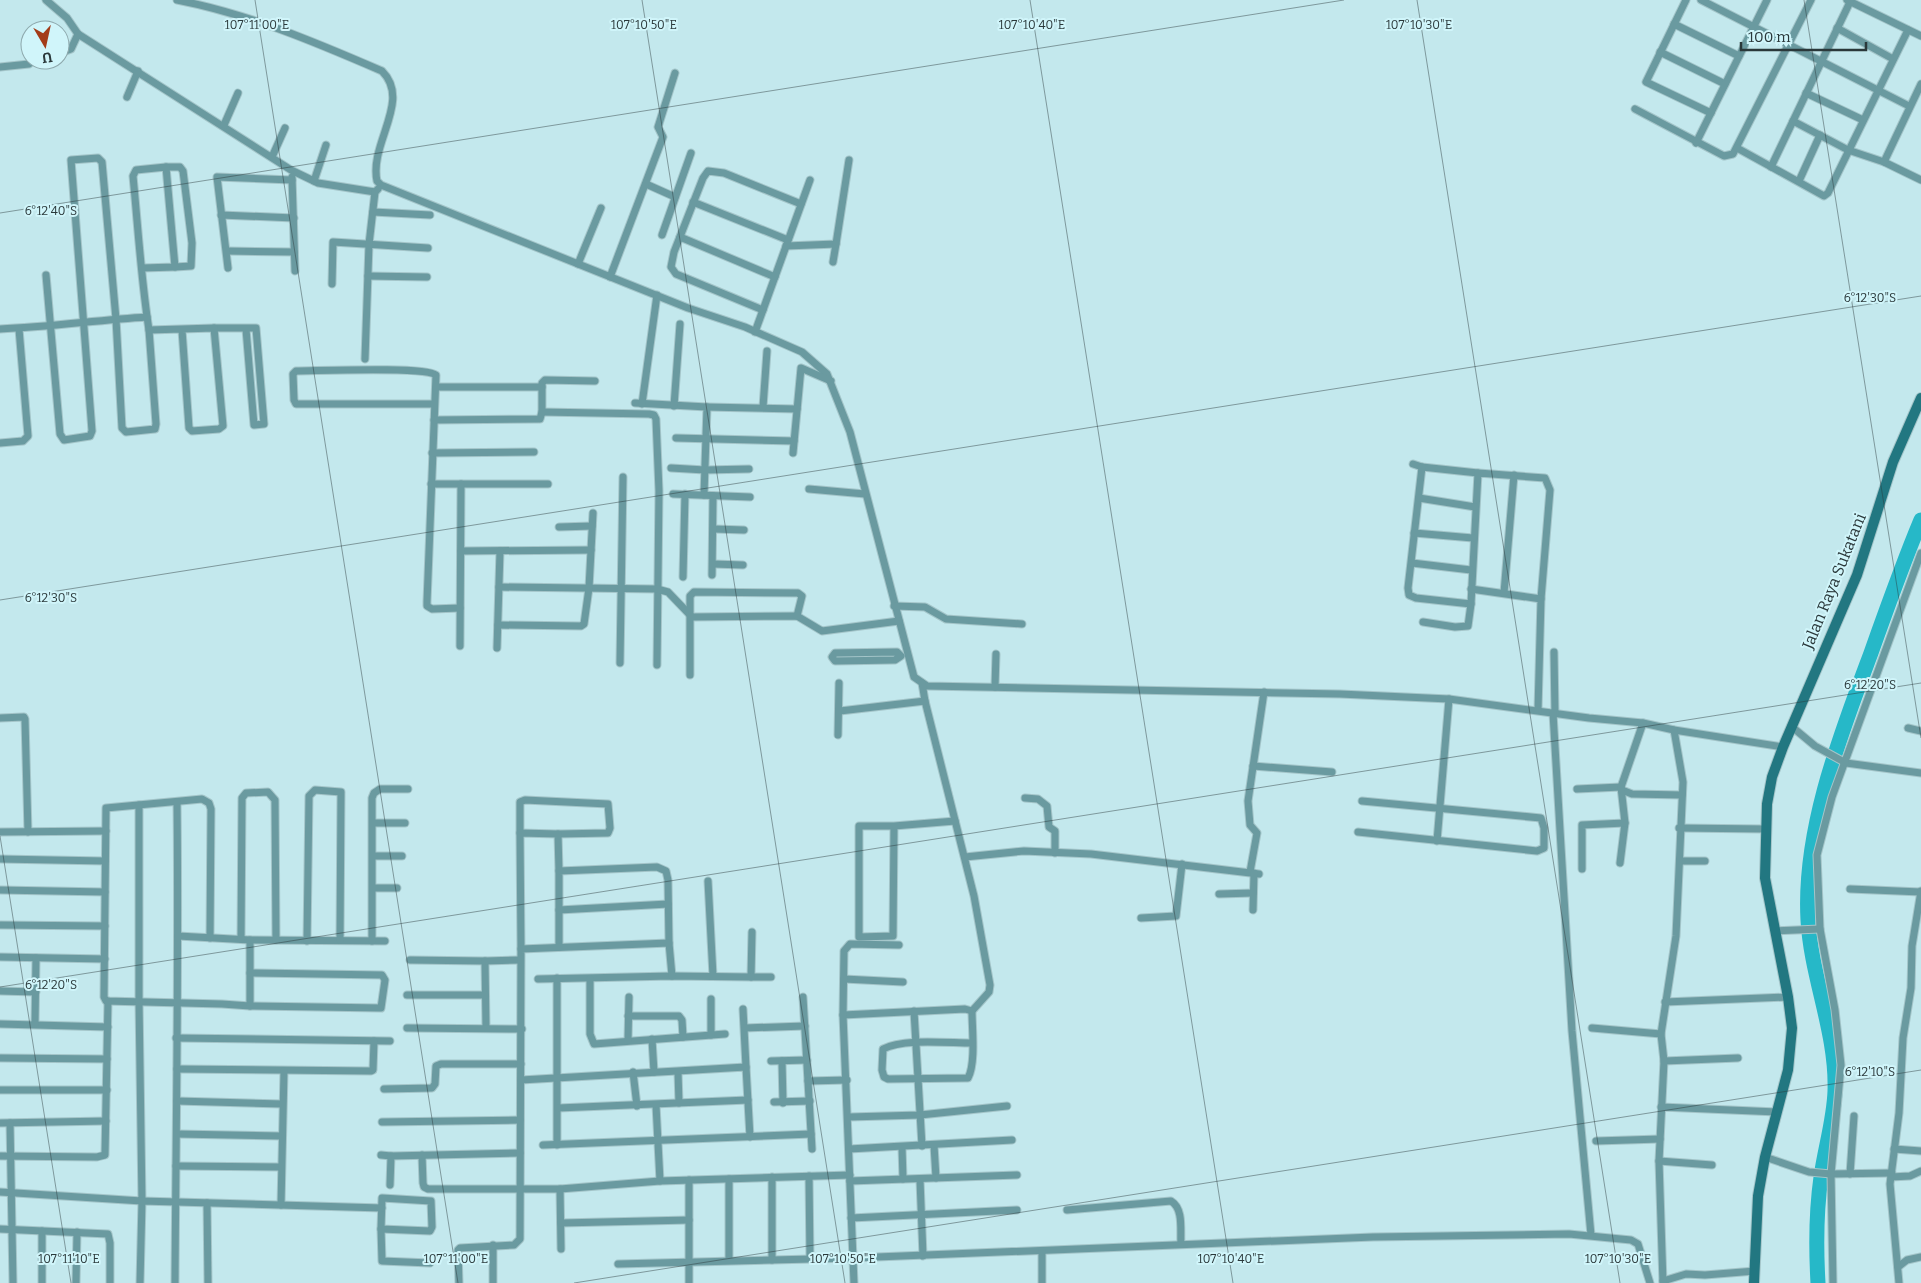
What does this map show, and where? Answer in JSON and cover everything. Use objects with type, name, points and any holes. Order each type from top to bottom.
[{"type":"main road","name":"Jalan Raya Sukatani","points":[[1754,1283],[1758,1196],[1765,1157],[1788,1070],[1792,1028],[1788,997],[1765,878],[1765,829],[1772,777],[1791,726],[1856,575],[1893,462],[1921,398]]},
{"type":"street","points":[[46,0],[67,18],[78,34],[291,170],[314,181],[375,192]]},
{"type":"street","points":[[177,0],[220,8],[287,30],[382,71],[391,79],[394,97],[375,166],[377,181],[381,185],[610,277],[755,332],[802,352],[827,374],[850,432],[899,621],[904,656],[914,676],[927,686],[1264,692],[1449,699],[1643,723],[1674,730],[1783,747]]},
{"type":"street","points":[[1686,0],[1646,82],[1711,113]]},
{"type":"street","points":[[1701,0],[1909,106]]},
{"type":"street","points":[[1696,143],[1767,0]]},
{"type":"street","points":[[1635,109],[1696,143],[1724,156],[1733,154],[1787,44],[1811,0]]},
{"type":"street","points":[[1771,167],[1822,62],[1849,1],[1921,36]]},
{"type":"street","points":[[1674,24],[1739,56]]},
{"type":"street","points":[[1837,28],[1893,59]]},
{"type":"street","points":[[1737,148],[1824,196],[1828,193],[1908,30]]},
{"type":"street","points":[[70,49],[78,34]]},
{"type":"street","points":[[1660,52],[1725,84]]},
{"type":"street","points":[[0,67],[20,65]]},
{"type":"street","points":[[126,97],[138,71]]},
{"type":"street","points":[[610,277],[663,137],[658,127],[675,73]]},
{"type":"street","points":[[1884,162],[1921,84]]},
{"type":"street","points":[[224,126],[238,92]]},
{"type":"street","points":[[1806,93],[1863,120]]},
{"type":"street","points":[[1793,121],[1848,150],[1884,162],[1921,180]]},
{"type":"street","points":[[272,157],[285,128]]},
{"type":"street","points":[[1799,181],[1820,135]]},
{"type":"street","points":[[314,181],[326,145]]},
{"type":"street","points":[[662,236],[692,153]]},
{"type":"street","points":[[46,275],[60,434],[64,440],[90,436],[92,431],[70,163],[73,158],[101,159],[116,319],[122,428],[126,432],[155,429],[150,330],[142,268],[134,172],[166,167],[180,167],[183,171],[192,243],[191,266],[142,268]]},
{"type":"street","points":[[834,262],[849,160]]},
{"type":"street","points":[[166,167],[174,267]]},
{"type":"street","points":[[291,170],[295,271]]},
{"type":"street","points":[[763,310],[676,274],[671,262],[705,174],[712,170],[801,204]]},
{"type":"street","points":[[228,268],[228,251],[221,215],[217,177],[292,180]]},
{"type":"street","points":[[755,332],[810,180]]},
{"type":"street","points":[[646,184],[675,196]]},
{"type":"street","points":[[366,359],[369,244],[375,192],[381,185]]},
{"type":"street","points":[[693,202],[787,243],[836,244]]},
{"type":"street","points":[[578,264],[601,208]]},
{"type":"street","points":[[373,212],[430,215]]},
{"type":"street","points":[[221,215],[294,218]]},
{"type":"street","points":[[680,237],[775,277]]},
{"type":"street","points":[[332,284],[334,242],[428,248]]},
{"type":"street","points":[[228,251],[294,252]]},
{"type":"street","points":[[368,276],[427,277]]},
{"type":"street","points":[[657,295],[639,403],[674,406],[797,409]]},
{"type":"street","points":[[0,329],[50,327],[82,322],[147,317]]},
{"type":"street","points":[[674,406],[680,324]]},
{"type":"street","points":[[0,443],[23,441],[28,436],[19,328]]},
{"type":"street","points":[[182,330],[189,428],[192,431],[219,429],[223,426],[214,328]]},
{"type":"street","points":[[150,330],[256,328],[264,424],[254,425],[246,329]]},
{"type":"street","points":[[763,407],[767,351]]},
{"type":"street","points":[[793,453],[800,368],[831,381]]},
{"type":"street","points":[[434,404],[296,404],[294,400],[293,374],[296,372],[426,372],[436,375],[427,606],[432,609],[460,608]]},
{"type":"street","points":[[434,420],[540,419],[542,412],[542,387],[545,380],[595,381]]},
{"type":"street","points":[[437,387],[542,387]]},
{"type":"street","points":[[704,494],[707,407]]},
{"type":"street","points":[[542,412],[654,415],[656,419],[659,491],[657,665]]},
{"type":"street","points":[[676,438],[794,441]]},
{"type":"street","points":[[432,452],[534,452]]},
{"type":"street","points":[[1413,464],[1422,467],[1478,473],[1545,478],[1548,482],[1550,490],[1541,599],[1538,710]]},
{"type":"street","points":[[1422,467],[1420,498],[1408,588],[1409,595],[1416,598],[1471,604]]},
{"type":"street","points":[[671,468],[705,470],[749,469]]},
{"type":"street","points":[[1423,622],[1455,627],[1468,626],[1471,604],[1471,570],[1478,473]]},
{"type":"street","points":[[1504,594],[1514,475]]},
{"type":"street","points":[[620,663],[623,477]]},
{"type":"street","points":[[431,484],[548,484]]},
{"type":"street","points":[[460,646],[461,484]]},
{"type":"street","points":[[809,488],[866,494]]},
{"type":"street","points":[[673,494],[750,497]]},
{"type":"street","points":[[683,577],[685,494]]},
{"type":"street","points":[[712,575],[714,564],[713,496]]},
{"type":"street","points":[[1420,498],[1475,507]]},
{"type":"street","points":[[498,625],[581,626],[586,621],[593,513]]},
{"type":"street","points":[[559,527],[592,526]]},
{"type":"street","points":[[714,529],[744,530]]},
{"type":"street","points":[[1414,533],[1473,538]]},
{"type":"street","points":[[497,648],[500,550]]},
{"type":"street","points":[[461,551],[591,550]]},
{"type":"street","points":[[1832,1283],[1829,1174],[1841,1066],[1835,1010],[1817,929],[1818,855],[1842,761],[1921,553]]},
{"type":"street","points":[[1412,563],[1471,570]]},
{"type":"street","points":[[714,564],[743,565]]},
{"type":"street","points":[[499,587],[657,589],[668,592],[692,617],[797,616],[822,631],[899,621]]},
{"type":"street","points":[[1471,589],[1541,599]]},
{"type":"street","points":[[690,674],[692,617],[690,596],[694,592],[798,592],[802,596],[802,600],[797,616]]},
{"type":"street","points":[[894,606],[925,607],[946,619],[1022,624]]},
{"type":"street","points":[[896,652],[904,656],[896,660],[835,661],[832,657],[835,653],[896,652]]},
{"type":"street","points":[[1554,652],[1554,713],[1572,1031],[1589,1235]]},
{"type":"street","points":[[995,687],[996,654]]},
{"type":"street","points":[[922,682],[925,701],[965,857],[985,948],[990,984],[989,992],[972,1011],[972,1043],[971,1072],[968,1078],[888,1079],[884,1077],[882,1070],[883,1049],[888,1046],[915,1043],[972,1043]]},
{"type":"street","points":[[838,735],[840,711],[839,683]]},
{"type":"street","points":[[1253,910],[1257,833],[1250,825],[1248,817],[1253,766],[1264,692]]},
{"type":"street","points":[[1438,841],[1449,699]]},
{"type":"street","points":[[840,711],[925,701]]},
{"type":"street","points":[[0,718],[24,717],[25,719],[28,832]]},
{"type":"street","points":[[1620,863],[1625,823],[1621,789],[1643,723]]},
{"type":"street","points":[[1791,726],[1816,746],[1842,761],[1921,773]]},
{"type":"street","points":[[1908,728],[1921,730]]},
{"type":"street","points":[[1674,730],[1683,782],[1679,828],[1680,861],[1676,936],[1661,1034],[1664,1061],[1659,1161],[1663,1282],[1686,1274],[1705,1275],[1755,1271]]},
{"type":"street","points":[[1253,766],[1332,772]]},
{"type":"street","points":[[372,941],[374,793],[380,789],[408,790]]},
{"type":"street","points":[[1576,789],[1621,789],[1632,794],[1682,795]]},
{"type":"street","points":[[307,941],[309,796],[315,790],[341,792],[340,940]]},
{"type":"street","points":[[242,939],[242,798],[246,793],[268,792],[275,800],[276,940]]},
{"type":"street","points":[[1025,798],[1045,802],[1049,827],[1055,831],[1055,853]]},
{"type":"street","points":[[0,1156],[102,1156],[106,1152],[108,1001],[104,997],[106,808],[202,799],[209,803],[211,809],[210,938]]},
{"type":"street","points":[[459,1283],[458,1250],[460,1248],[514,1245],[520,1238],[522,1029],[520,960],[519,807],[520,802],[525,800],[608,804],[610,828],[608,833],[520,833]]},
{"type":"street","points":[[175,1283],[178,1101],[176,1038],[178,936],[177,802]]},
{"type":"street","points":[[1358,832],[1539,851],[1544,848],[1544,828],[1541,818],[1362,802]]},
{"type":"street","points":[[139,805],[138,1001],[142,1201],[140,1283]]},
{"type":"street","points":[[894,826],[893,936],[859,936],[859,826],[894,826],[955,820]]},
{"type":"street","points":[[373,823],[405,822]]},
{"type":"street","points":[[1582,869],[1582,825],[1625,823]]},
{"type":"street","points":[[1679,828],[1765,829]]},
{"type":"street","points":[[0,832],[106,831]]},
{"type":"street","points":[[558,834],[559,947]]},
{"type":"street","points":[[965,857],[1024,851],[1140,858],[1254,873]]},
{"type":"street","points":[[373,856],[402,856]]},
{"type":"street","points":[[0,859],[105,861]]},
{"type":"street","points":[[1680,861],[1705,861]]},
{"type":"street","points":[[1141,918],[1176,916],[1182,864]]},
{"type":"street","points":[[559,871],[657,867],[666,871],[672,976]]},
{"type":"street","points":[[708,881],[713,976]]},
{"type":"street","points":[[373,888],[397,888]]},
{"type":"street","points":[[1850,889],[1921,891],[1912,946],[1911,988],[1903,1038],[1899,1113],[1891,1175],[1898,1283]]},
{"type":"street","points":[[0,890],[105,892]]},
{"type":"street","points":[[1219,894],[1253,893]]},
{"type":"street","points":[[559,910],[668,904]]},
{"type":"street","points":[[0,925],[105,926]]},
{"type":"street","points":[[1775,931],[1817,929]]},
{"type":"street","points":[[752,932],[752,977]]},
{"type":"street","points":[[178,936],[250,940],[385,941]]},
{"type":"street","points":[[250,940],[250,1006]]},
{"type":"street","points":[[520,950],[670,943]]},
{"type":"street","points":[[854,1283],[844,1015],[844,952],[850,944],[899,945]]},
{"type":"street","points":[[0,957],[105,960]]},
{"type":"street","points":[[35,1024],[36,958]]},
{"type":"street","points":[[410,960],[520,960]]},
{"type":"street","points":[[485,961],[486,1027]]},
{"type":"street","points":[[108,1001],[382,1008],[385,980],[382,976],[250,973]]},
{"type":"street","points":[[538,979],[672,976],[772,977]]},
{"type":"street","points":[[557,978],[559,1076],[557,1145]]},
{"type":"street","points":[[590,979],[591,1042],[598,1044],[628,1040],[725,1034]]},
{"type":"street","points":[[844,979],[903,982]]},
{"type":"street","points":[[0,991],[36,992]]},
{"type":"street","points":[[407,995],[485,995]]},
{"type":"street","points":[[803,997],[812,1149]]},
{"type":"street","points":[[1665,1002],[1788,997]]},
{"type":"street","points":[[628,1040],[629,998]]},
{"type":"street","points":[[711,998],[711,1035]]},
{"type":"street","points":[[743,1009],[750,1137]]},
{"type":"street","points":[[844,1015],[965,1009],[972,1011]]},
{"type":"street","points":[[914,1011],[922,1146]]},
{"type":"street","points":[[628,1016],[679,1016],[682,1020],[682,1036]]},
{"type":"street","points":[[0,1024],[108,1027]]},
{"type":"street","points":[[744,1028],[805,1026]]},
{"type":"street","points":[[407,1028],[486,1027],[522,1029]]},
{"type":"street","points":[[1592,1028],[1661,1034]]},
{"type":"street","points":[[176,1038],[390,1041]]},
{"type":"street","points":[[652,1039],[654,1072]]},
{"type":"street","points":[[177,1069],[371,1071],[374,1041]]},
{"type":"street","points":[[0,1058],[107,1059]]},
{"type":"street","points":[[1664,1061],[1738,1058]]},
{"type":"street","points":[[771,1061],[807,1060]]},
{"type":"street","points":[[782,1062],[783,1103]]},
{"type":"street","points":[[384,1089],[432,1088],[435,1084],[436,1066],[441,1064],[521,1064]]},
{"type":"street","points":[[521,1080],[633,1072],[678,1072],[746,1068]]},
{"type":"street","points":[[281,1205],[280,1168],[284,1071]]},
{"type":"street","points":[[633,1072],[637,1106]]},
{"type":"street","points":[[678,1072],[680,1103]]},
{"type":"street","points":[[808,1081],[847,1080]]},
{"type":"street","points":[[0,1090],[107,1090]]},
{"type":"street","points":[[558,1108],[748,1100]]},
{"type":"street","points":[[178,1101],[282,1104]]},
{"type":"street","points":[[774,1102],[810,1101]]},
{"type":"street","points":[[656,1104],[660,1181]]},
{"type":"street","points":[[849,1117],[920,1115],[1007,1106]]},
{"type":"street","points":[[1661,1107],[1778,1112]]},
{"type":"street","points":[[1850,1174],[1854,1116]]},
{"type":"street","points":[[382,1122],[520,1120]]},
{"type":"street","points":[[0,1123],[106,1121]]},
{"type":"street","points":[[10,1123],[13,1283]]},
{"type":"street","points":[[177,1134],[281,1136]]},
{"type":"street","points":[[543,1145],[811,1134]]},
{"type":"street","points":[[1596,1141],[1660,1139]]},
{"type":"street","points":[[850,1149],[1012,1140]]},
{"type":"street","points":[[934,1145],[936,1178]]},
{"type":"street","points":[[902,1147],[903,1179]]},
{"type":"street","points":[[1894,1149],[1921,1151]]},
{"type":"street","points":[[382,1155],[520,1153]]},
{"type":"street","points":[[422,1155],[423,1183],[424,1187],[428,1189],[560,1188],[660,1181],[809,1176],[920,1180],[1017,1175]]},
{"type":"street","points":[[390,1185],[391,1156]]},
{"type":"street","points":[[1765,1157],[1808,1172],[1829,1174],[1910,1176],[1921,1171]]},
{"type":"street","points":[[1659,1161],[1712,1165]]},
{"type":"street","points":[[176,1166],[280,1168]]},
{"type":"street","points":[[809,1176],[810,1259]]},
{"type":"street","points":[[772,1177],[772,1260]]},
{"type":"street","points":[[729,1178],[729,1260]]},
{"type":"street","points":[[689,1180],[689,1283]]},
{"type":"street","points":[[920,1180],[923,1256]]},
{"type":"street","points":[[560,1188],[561,1249]]},
{"type":"street","points":[[0,1192],[207,1204],[382,1208]]},
{"type":"street","points":[[381,1229],[430,1231],[432,1227],[431,1201],[426,1199],[382,1198],[381,1229],[382,1261],[430,1263]]},
{"type":"street","points":[[1066,1210],[1171,1202],[1177,1205],[1179,1210],[1181,1244]]},
{"type":"street","points":[[207,1204],[208,1283]]},
{"type":"street","points":[[851,1218],[1017,1210]]},
{"type":"street","points":[[561,1223],[689,1220]]},
{"type":"street","points":[[0,1230],[108,1234],[110,1244],[110,1283]]},
{"type":"street","points":[[42,1231],[42,1283]]},
{"type":"street","points":[[76,1283],[77,1232]]},
{"type":"street","points":[[618,1264],[923,1256],[1181,1244],[1570,1234],[1631,1240],[1638,1244],[1650,1283]]},
{"type":"street","points":[[493,1245],[493,1283]]},
{"type":"street","points":[[1042,1250],[1042,1283]]},
{"type":"street","points":[[1898,1267],[1907,1260],[1921,1257]]},
{"type":"waterway","points":[[1818,1283],[1819,1190],[1833,1113],[1835,1069],[1810,941],[1808,886],[1811,852],[1826,784],[1836,750],[1895,586],[1921,520]]}]
